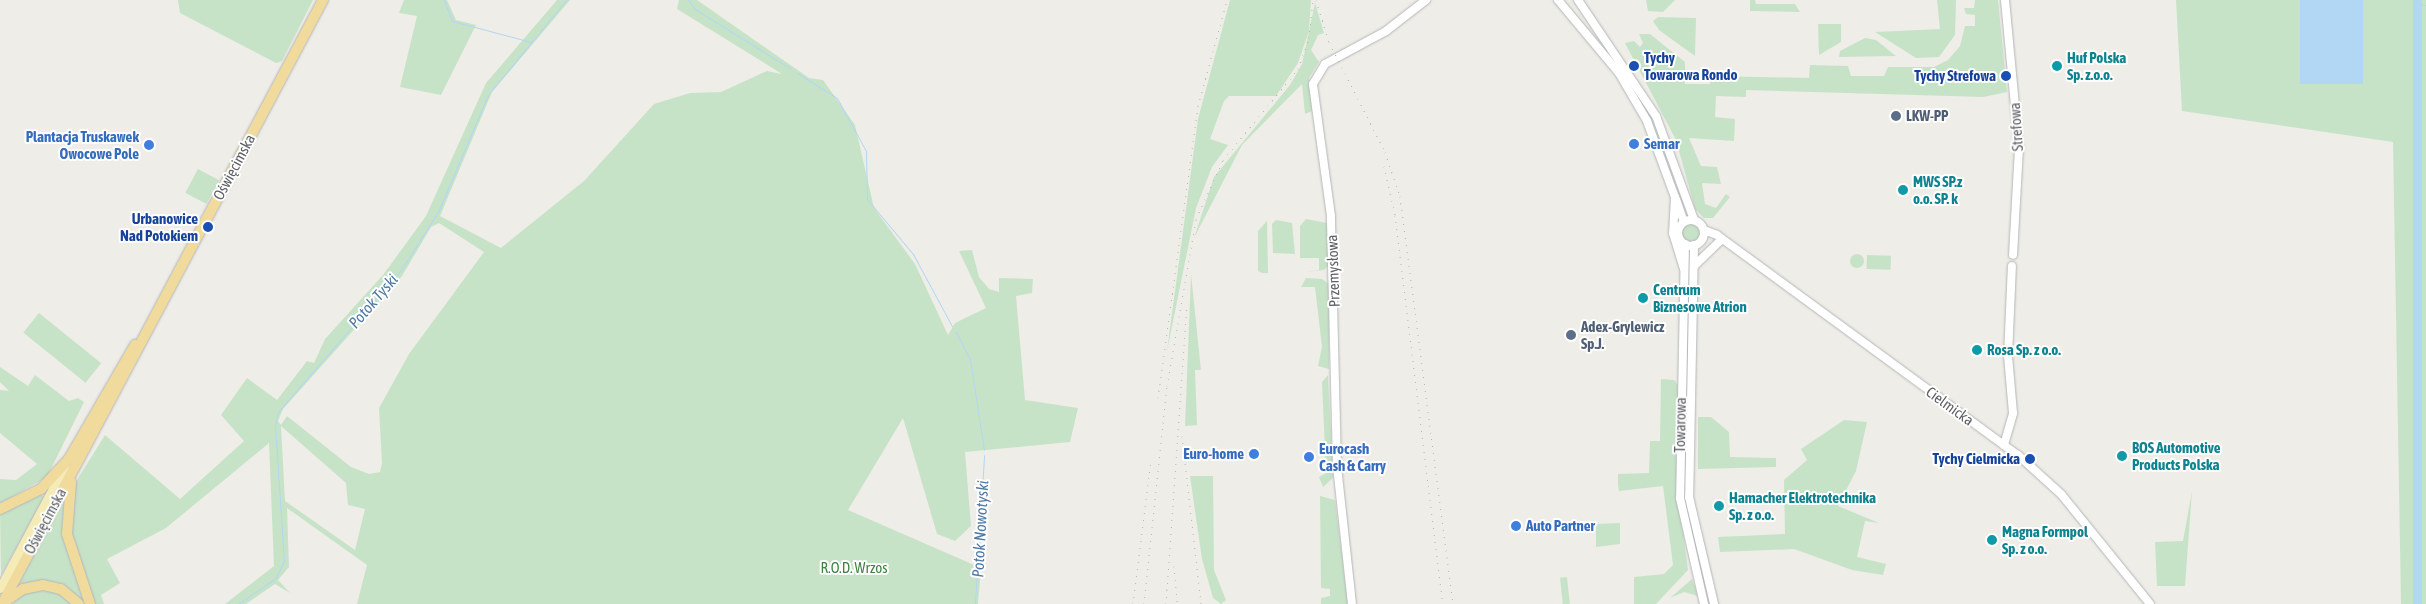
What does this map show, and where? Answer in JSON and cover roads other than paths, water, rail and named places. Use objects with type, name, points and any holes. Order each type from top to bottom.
[{"type":"highway","name":"Oświęcimska","points":[[2,604],[120,364],[145,333],[323,0]]},
{"type":"highway","points":[[0,509],[41,489],[72,462]]},
{"type":"highway","points":[[72,462],[66,501],[66,525],[90,604]]},
{"type":"highway","points":[[2,604],[23,589],[43,585],[60,589],[78,604]]},
{"type":"main road","name":"Oświęcimska","points":[[0,588],[72,462]]},
{"type":"street","name":"Przemysłowa","points":[[1352,604],[1337,466],[1331,216],[1313,84],[1324,64],[1386,31],[1426,0]]},
{"type":"street","points":[[1558,0],[1631,91],[1662,154],[1684,222],[1678,233],[1684,244],[1694,246],[1704,233],[1694,220],[1656,116],[1578,0]]},
{"type":"street","name":"Strefowa","points":[[2005,0],[2019,148],[2013,255]]},
{"type":"street","points":[[1675,197],[1673,233],[1689,269],[1721,240]]},
{"type":"street","points":[[1684,222],[1694,220]]},
{"type":"street","name":"Cielmicka","points":[[1704,233],[1721,240],[2004,445],[2061,494],[2150,604]]},
{"type":"street","name":"Towarowa","points":[[1684,244],[1689,269],[1690,497],[1714,604]]},
{"type":"street","name":"Towarowa","points":[[1694,246],[1689,269],[1680,498],[1704,604]]},
{"type":"street","points":[[2004,445],[2013,413],[2008,356],[2012,266]]},
{"type":"water","points":[[2300,0],[2363,0],[2363,84],[2300,84]]},
{"type":"waterway","points":[[444,0],[452,21],[531,42]]},
{"type":"waterway","name":"Potok Tyski","points":[[238,604],[276,578],[284,561],[275,425],[278,412],[401,270],[438,212],[488,95],[566,0]]},
{"type":"waterway","points":[[688,0],[695,9],[791,69]]},
{"type":"waterway","points":[[2417,0],[2417,604]]},
{"type":"waterway","points":[[2417,4],[2426,5]]},
{"type":"waterway","points":[[797,73],[837,98],[866,151],[867,199],[913,254],[952,326]]},
{"type":"waterway","points":[[956,332],[970,359],[984,450]]},
{"type":"waterway","name":"Potok Nowotyski","points":[[975,604],[984,455]]},
{"type":"railway","points":[[1158,398],[1198,106],[1227,0]]},
{"type":"railway","points":[[1144,604],[1167,386],[1196,219],[1223,160],[1298,69],[1309,38],[1313,0]]},
{"type":"railway","points":[[1316,0],[1329,42],[1385,152],[1400,196],[1453,604]]},
{"type":"railway","points":[[1384,166],[1395,215],[1443,604]]},
{"type":"railway","points":[[1166,604],[1187,304]]},
{"type":"railway","points":[[1182,436],[1201,604]]},
{"type":"railway","points":[[1133,604],[1151,460]]},
{"type":"railway","points":[[1174,566],[1177,604]]},
{"type":"place","name":"Tychy Towarowa Rondo","points":[[1634,66]]},
{"type":"place","name":"Huf Polska Sp. z.o.o.","points":[[2057,66]]},
{"type":"place","name":"Tychy Strefowa","points":[[2006,76]]},
{"type":"place","name":"LKW-PP","points":[[1896,116]]},
{"type":"place","name":"Semar","points":[[1634,144]]},
{"type":"place","name":"Plantacja Truskawek Owocowe Pole","points":[[149,145]]},
{"type":"place","name":"MWS SP.z o.o. SP. k","points":[[1903,190]]},
{"type":"place","name":"Urbanowice Nad Potokiem","points":[[208,227]]},
{"type":"place","name":"Centrum Biznesowe Atrion","points":[[1643,298]]},
{"type":"place","name":"Adex-Grylewicz Sp.J.","points":[[1571,335]]},
{"type":"place","name":"Rosa Sp. z o.o.","points":[[1977,350]]},
{"type":"place","name":"Euro-home","points":[[1254,454]]},
{"type":"place","name":"BOS Automotive Products Polska","points":[[2122,456]]},
{"type":"place","name":"Eurocash Cash & Carry","points":[[1309,457]]},
{"type":"place","name":"Tychy Cielmicka","points":[[2030,459]]},
{"type":"place","name":"Hamacher Elektrotechnika Sp. z o.o.","points":[[1719,506]]},
{"type":"place","name":"Auto Partner","points":[[1516,526]]},
{"type":"place","name":"Magna Formpol Sp. z o.o.","points":[[1992,540]]},
{"type":"park label","name":"R.O.D. Wrzos","points":[[854,568]]}]
